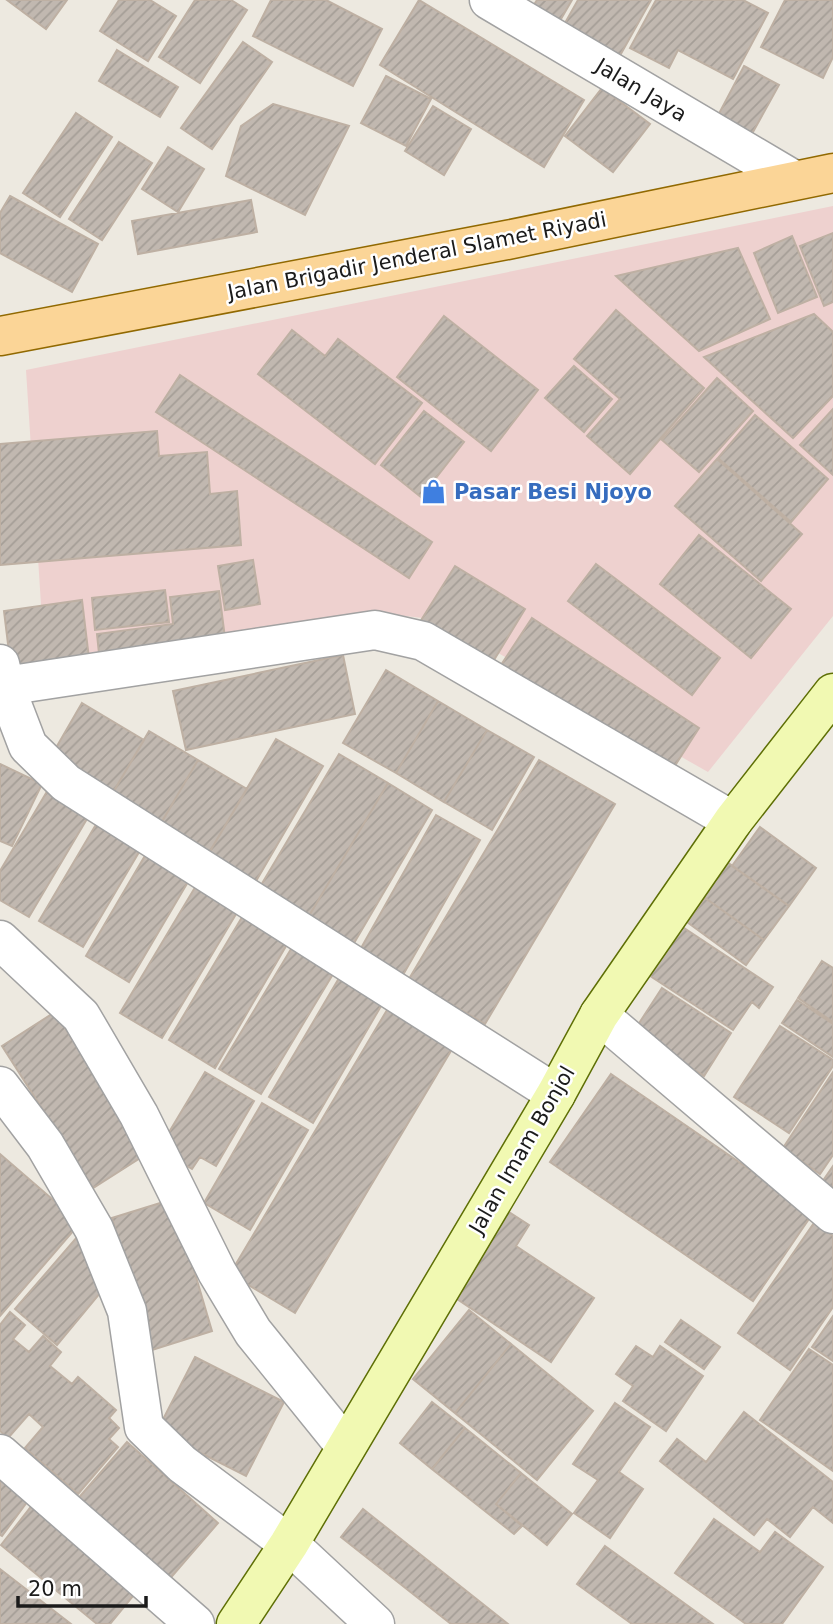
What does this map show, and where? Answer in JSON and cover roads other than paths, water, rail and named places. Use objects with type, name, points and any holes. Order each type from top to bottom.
[{"type":"main road","name":"Jalan Brigadir Jenderal Slamet Riyadi","points":[[0,336],[507,240],[833,173]]},
{"type":"main road","name":"Jalan Imam Bonjol","points":[[236,1624],[289,1544],[556,1094],[599,1015],[733,821],[833,692]]},
{"type":"street","name":"Jalan Jaya","points":[[489,0],[794,180]]},
{"type":"street","points":[[556,1094],[66,783],[29,746],[2,675],[375,630],[423,641],[733,821]]},
{"type":"street","points":[[0,940],[81,1016],[139,1115],[216,1272],[253,1332],[346,1447]]},
{"type":"street","points":[[599,1015],[833,1214]]},
{"type":"street","points":[[0,1086],[45,1144],[94,1228],[127,1311],[144,1427],[182,1464],[289,1544],[375,1624]]},
{"type":"street","points":[[0,1454],[195,1624]]},
{"type":"place","name":"Pasar Besi Njoyo","points":[[434,492]]}]
